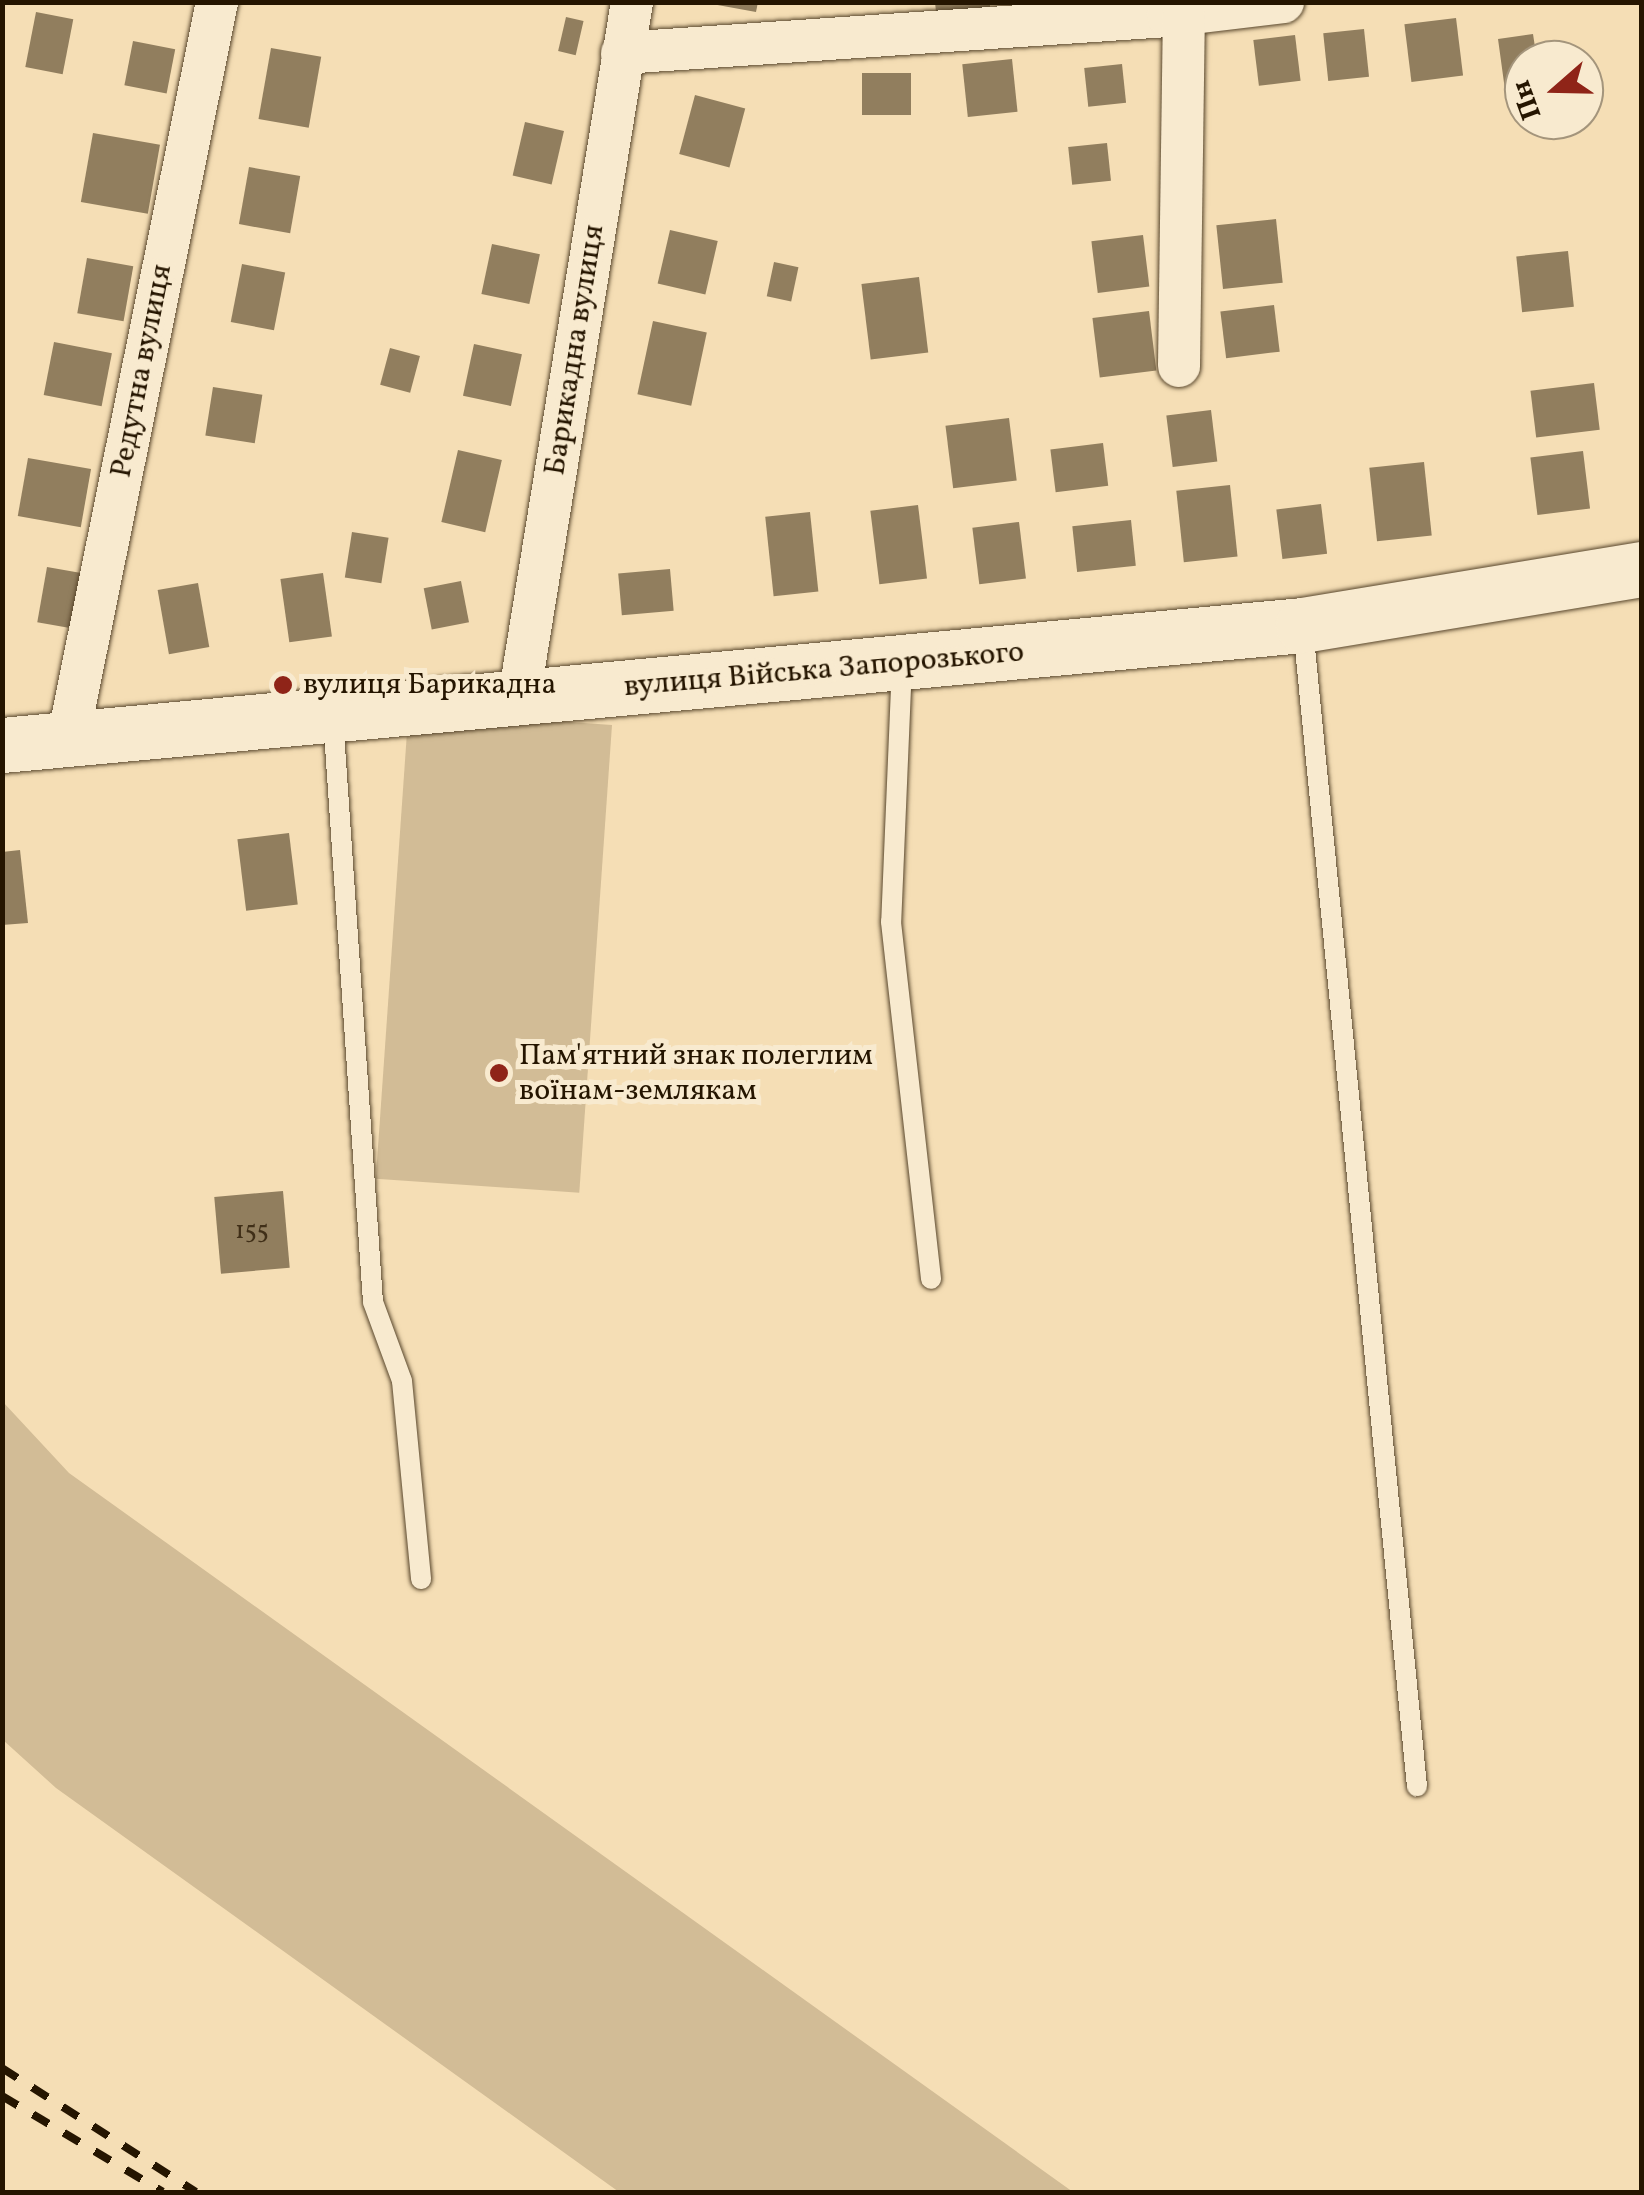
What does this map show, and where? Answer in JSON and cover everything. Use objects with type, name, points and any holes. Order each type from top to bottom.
[{"type":"street","name":"Редутна вулиця","points":[[68,739],[217,2]]},
{"type":"street","name":"Барикадна вулиця","points":[[520,698],[632,2]]},
{"type":"street","points":[[622,54],[1184,14],[1283,2]]},
{"type":"street","points":[[1178,366],[1184,14]]},
{"type":"street","name":"вулиця Війська Запорозького","points":[[2,744],[1302,624],[1642,569]]},
{"type":"lane","points":[[1302,624],[1417,1786]]},
{"type":"lane","points":[[902,663],[892,922],[931,1279]]},
{"type":"lane","points":[[332,715],[374,1302],[402,1381],[421,1579]]},
{"type":"shaded area","points":[[408,711],[612,725],[579,1193],[376,1179]]},
{"type":"shaded area","points":[[3,1402],[69,1473],[1073,2192],[619,2192],[56,1788],[3,1740]]},
{"type":"building","points":[[701,2],[758,2],[756,12]]},
{"type":"building","points":[[935,2],[990,2],[990,8],[936,12]]},
{"type":"building","points":[[36,12],[73,19],[63,74],[25,67]]},
{"type":"building","points":[[566,17],[584,21],[576,55],[558,51]]},
{"type":"building","points":[[1456,18],[1463,76],[1411,82],[1404,24]]},
{"type":"building","points":[[1364,29],[1369,77],[1328,81],[1323,33]]},
{"type":"building","points":[[1533,34],[1534,40],[1504,40],[1504,83],[1498,39]]},
{"type":"building","points":[[1295,35],[1301,81],[1259,86],[1253,40]]},
{"type":"building","points":[[133,41],[175,49],[167,93],[124,85]]},
{"type":"building","points":[[271,48],[321,57],[309,128],[258,119]]},
{"type":"building","points":[[1012,59],[1018,112],[968,117],[962,64]]},
{"type":"building","points":[[1122,64],[1126,103],[1088,107],[1084,68]]},
{"type":"building","points":[[862,73],[911,73],[911,115],[862,115]]},
{"type":"building","points":[[695,95],[745,108],[729,167],[679,154]]},
{"type":"building","points":[[525,122],[564,131],[552,185],[513,176]]},
{"type":"building","points":[[93,133],[160,145],[148,214],[81,202]]},
{"type":"building","points":[[1107,143],[1111,181],[1072,185],[1068,147]]},
{"type":"building","points":[[249,167],[300,176],[290,233],[239,224]]},
{"type":"building","points":[[1276,219],[1283,283],[1223,289],[1216,225]]},
{"type":"building","points":[[670,230],[718,241],[705,295],[658,284]]},
{"type":"building","points":[[1143,235],[1149,287],[1098,293],[1091,241]]},
{"type":"building","points":[[492,244],[540,254],[529,304],[481,294]]},
{"type":"building","points":[[1568,251],[1574,307],[1522,312],[1516,256]]},
{"type":"building","points":[[87,258],[133,266],[124,321],[77,313]]},
{"type":"building","points":[[774,262],[798,267],[791,301],[767,296]]},
{"type":"building","points":[[242,264],[285,272],[274,330],[231,322]]},
{"type":"building","points":[[919,277],[928,352],[871,360],[861,284]]},
{"type":"building","points":[[1274,305],[1280,352],[1226,358],[1220,312]]},
{"type":"building","points":[[1149,311],[1156,371],[1100,377],[1092,318]]},
{"type":"building","points":[[653,321],[707,332],[691,406],[637,394]]},
{"type":"building","points":[[54,342],[112,353],[102,406],[44,395]]},
{"type":"building","points":[[474,344],[522,354],[511,406],[463,396]]},
{"type":"building","points":[[390,348],[420,356],[410,393],[380,385]]},
{"type":"building","points":[[1594,383],[1600,430],[1536,437],[1530,391]]},
{"type":"building","points":[[213,387],[262,395],[255,443],[205,435]]},
{"type":"building","points":[[1211,410],[1217,462],[1173,467],[1166,415]]},
{"type":"building","points":[[1009,418],[1017,481],[953,488],[945,426]]},
{"type":"building","points":[[1103,443],[1108,486],[1056,492],[1050,449]]},
{"type":"building","points":[[458,450],[502,460],[485,532],[441,522]]},
{"type":"building","points":[[1583,451],[1590,509],[1537,515],[1530,457]]},
{"type":"building","points":[[28,458],[91,469],[81,527],[18,516]]},
{"type":"building","points":[[1424,462],[1432,536],[1377,541],[1369,468]]},
{"type":"building","points":[[1230,485],[1238,557],[1184,562],[1176,491]]},
{"type":"building","points":[[1321,504],[1327,554],[1282,559],[1276,509]]},
{"type":"building","points":[[918,505],[927,578],[879,584],[870,511]]},
{"type":"building","points":[[810,512],[818,592],[774,596],[765,517]]},
{"type":"building","points":[[1131,520],[1136,566],[1077,572],[1072,526]]},
{"type":"building","points":[[1019,522],[1026,579],[979,584],[972,528]]},
{"type":"building","points":[[352,532],[389,538],[381,583],[345,577]]},
{"type":"building","points":[[47,567],[82,573],[73,628],[37,622]]},
{"type":"building","points":[[670,569],[674,611],[622,615],[618,574]]},
{"type":"building","points":[[323,573],[332,636],[289,642],[280,579]]},
{"type":"building","points":[[461,581],[469,622],[432,629],[424,588]]},
{"type":"building","points":[[198,583],[209,647],[169,654],[158,590]]},
{"type":"building","points":[[289,833],[298,904],[246,911],[237,839]]},
{"type":"building","points":[[20,850],[28,923],[2,925],[2,852]]},
{"type":"building","points":[[283,1191],[290,1268],[221,1274],[214,1197]]},
{"type":"railway","points":[[2,2068],[196,2192]]},
{"type":"railway","points":[[2,2096],[163,2192]]},
{"type":"place","name":"вулиця Барикадна","points":[[283,685]]},
{"type":"place","name":"Пам'ятний знак полеглим воїнам-землякам","points":[[499,1073]]}]
